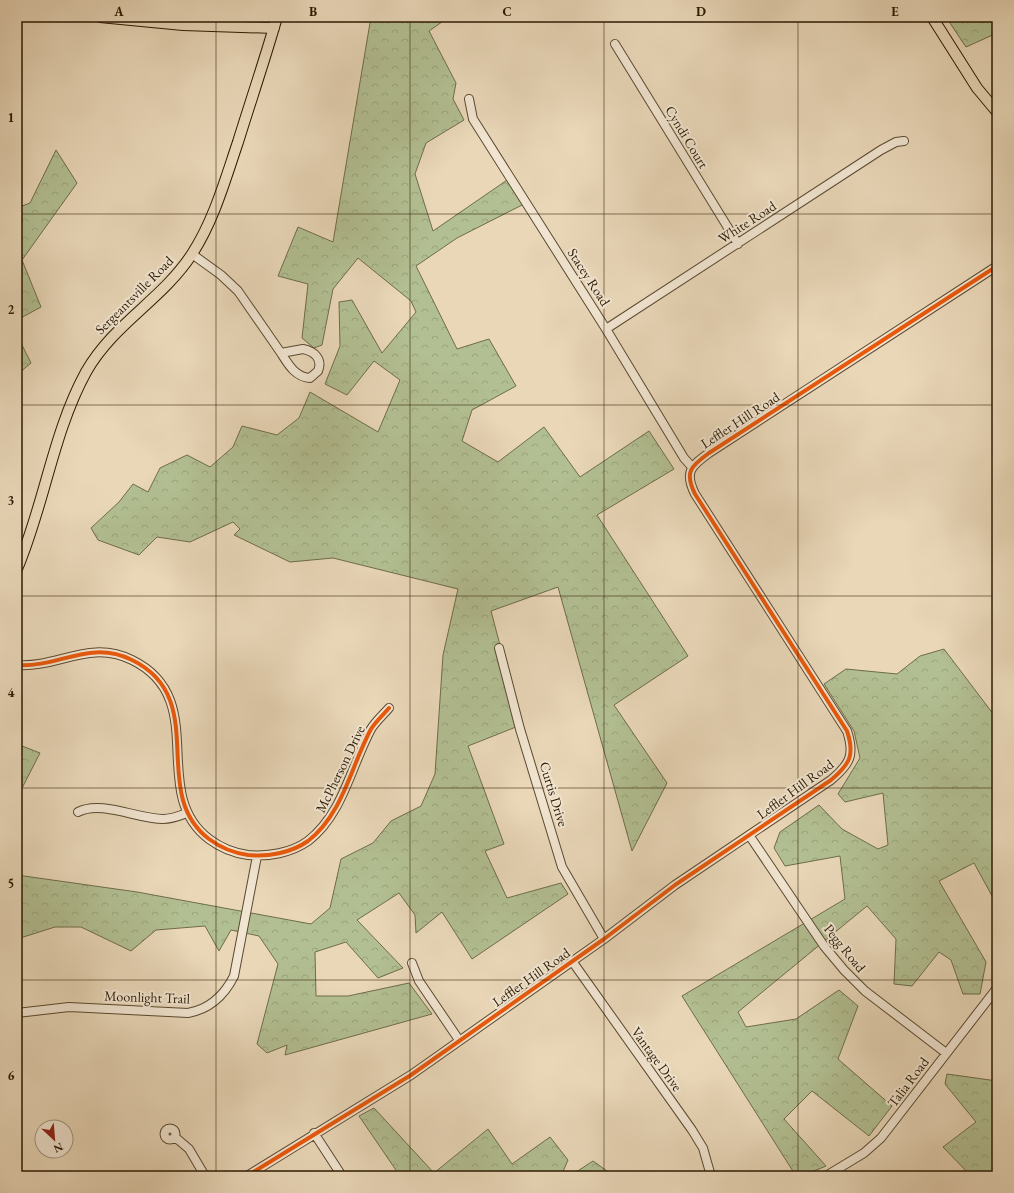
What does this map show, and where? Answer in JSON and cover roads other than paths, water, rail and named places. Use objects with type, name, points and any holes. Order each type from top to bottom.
[{"type":"main road","points":[[100,17],[182,25],[274,28]]},
{"type":"main road","name":"Sergeantsville Road","points":[[17,569],[66,419],[86,374],[112,335],[168,283],[192,254],[206,229],[219,197],[277,17]]},
{"type":"main road","points":[[932,17],[977,88],[997,112]]},
{"type":"street","name":"Cyndi Court","points":[[615,44],[738,244]]},
{"type":"street","name":"Stacey Road","points":[[469,99],[473,119],[606,329],[676,445],[692,467]]},
{"type":"street","name":"White Road","points":[[606,329],[888,146],[904,140]]},
{"type":"street","points":[[192,254],[221,275],[238,291],[281,353],[300,376],[310,378],[318,372],[320,361],[310,350],[303,349],[281,353]]},
{"type":"street","name":"Leffler Hill Road","points":[[247,1176],[314,1133],[397,1084],[604,939],[663,894],[839,774],[851,759],[850,740],[842,724],[695,494],[689,478],[692,467],[709,453],[997,266]]},
{"type":"street","name":"Curtis Drive","points":[[499,648],[520,729],[562,867],[604,939]]},
{"type":"street","name":"McPherson Drive","points":[[17,665],[42,664],[79,653],[103,652],[133,660],[150,673],[163,688],[174,711],[178,728],[178,780],[187,813],[204,835],[218,846],[234,853],[257,856],[286,852],[304,844],[319,832],[331,817],[372,728],[389,708]]},
{"type":"street","points":[[78,812],[91,807],[163,819],[174,818],[187,813]]},
{"type":"street","name":"Pegg Road","points":[[749,835],[824,946],[844,970],[866,992],[946,1053]]},
{"type":"street","name":"Moonlight Trail","points":[[17,1013],[69,1007],[188,1014],[197,1012],[214,1002],[229,987],[234,976],[257,856]]},
{"type":"street","name":"Vantage Drive","points":[[572,961],[692,1130],[703,1148],[711,1176]]},
{"type":"street","points":[[412,964],[419,981],[459,1040]]},
{"type":"street","name":"Talia Road","points":[[826,1176],[864,1153],[881,1138],[997,988]]},
{"type":"street","points":[[314,1133],[342,1176]]},
{"type":"street","points":[[175,1136],[189,1149],[205,1176]]}]
